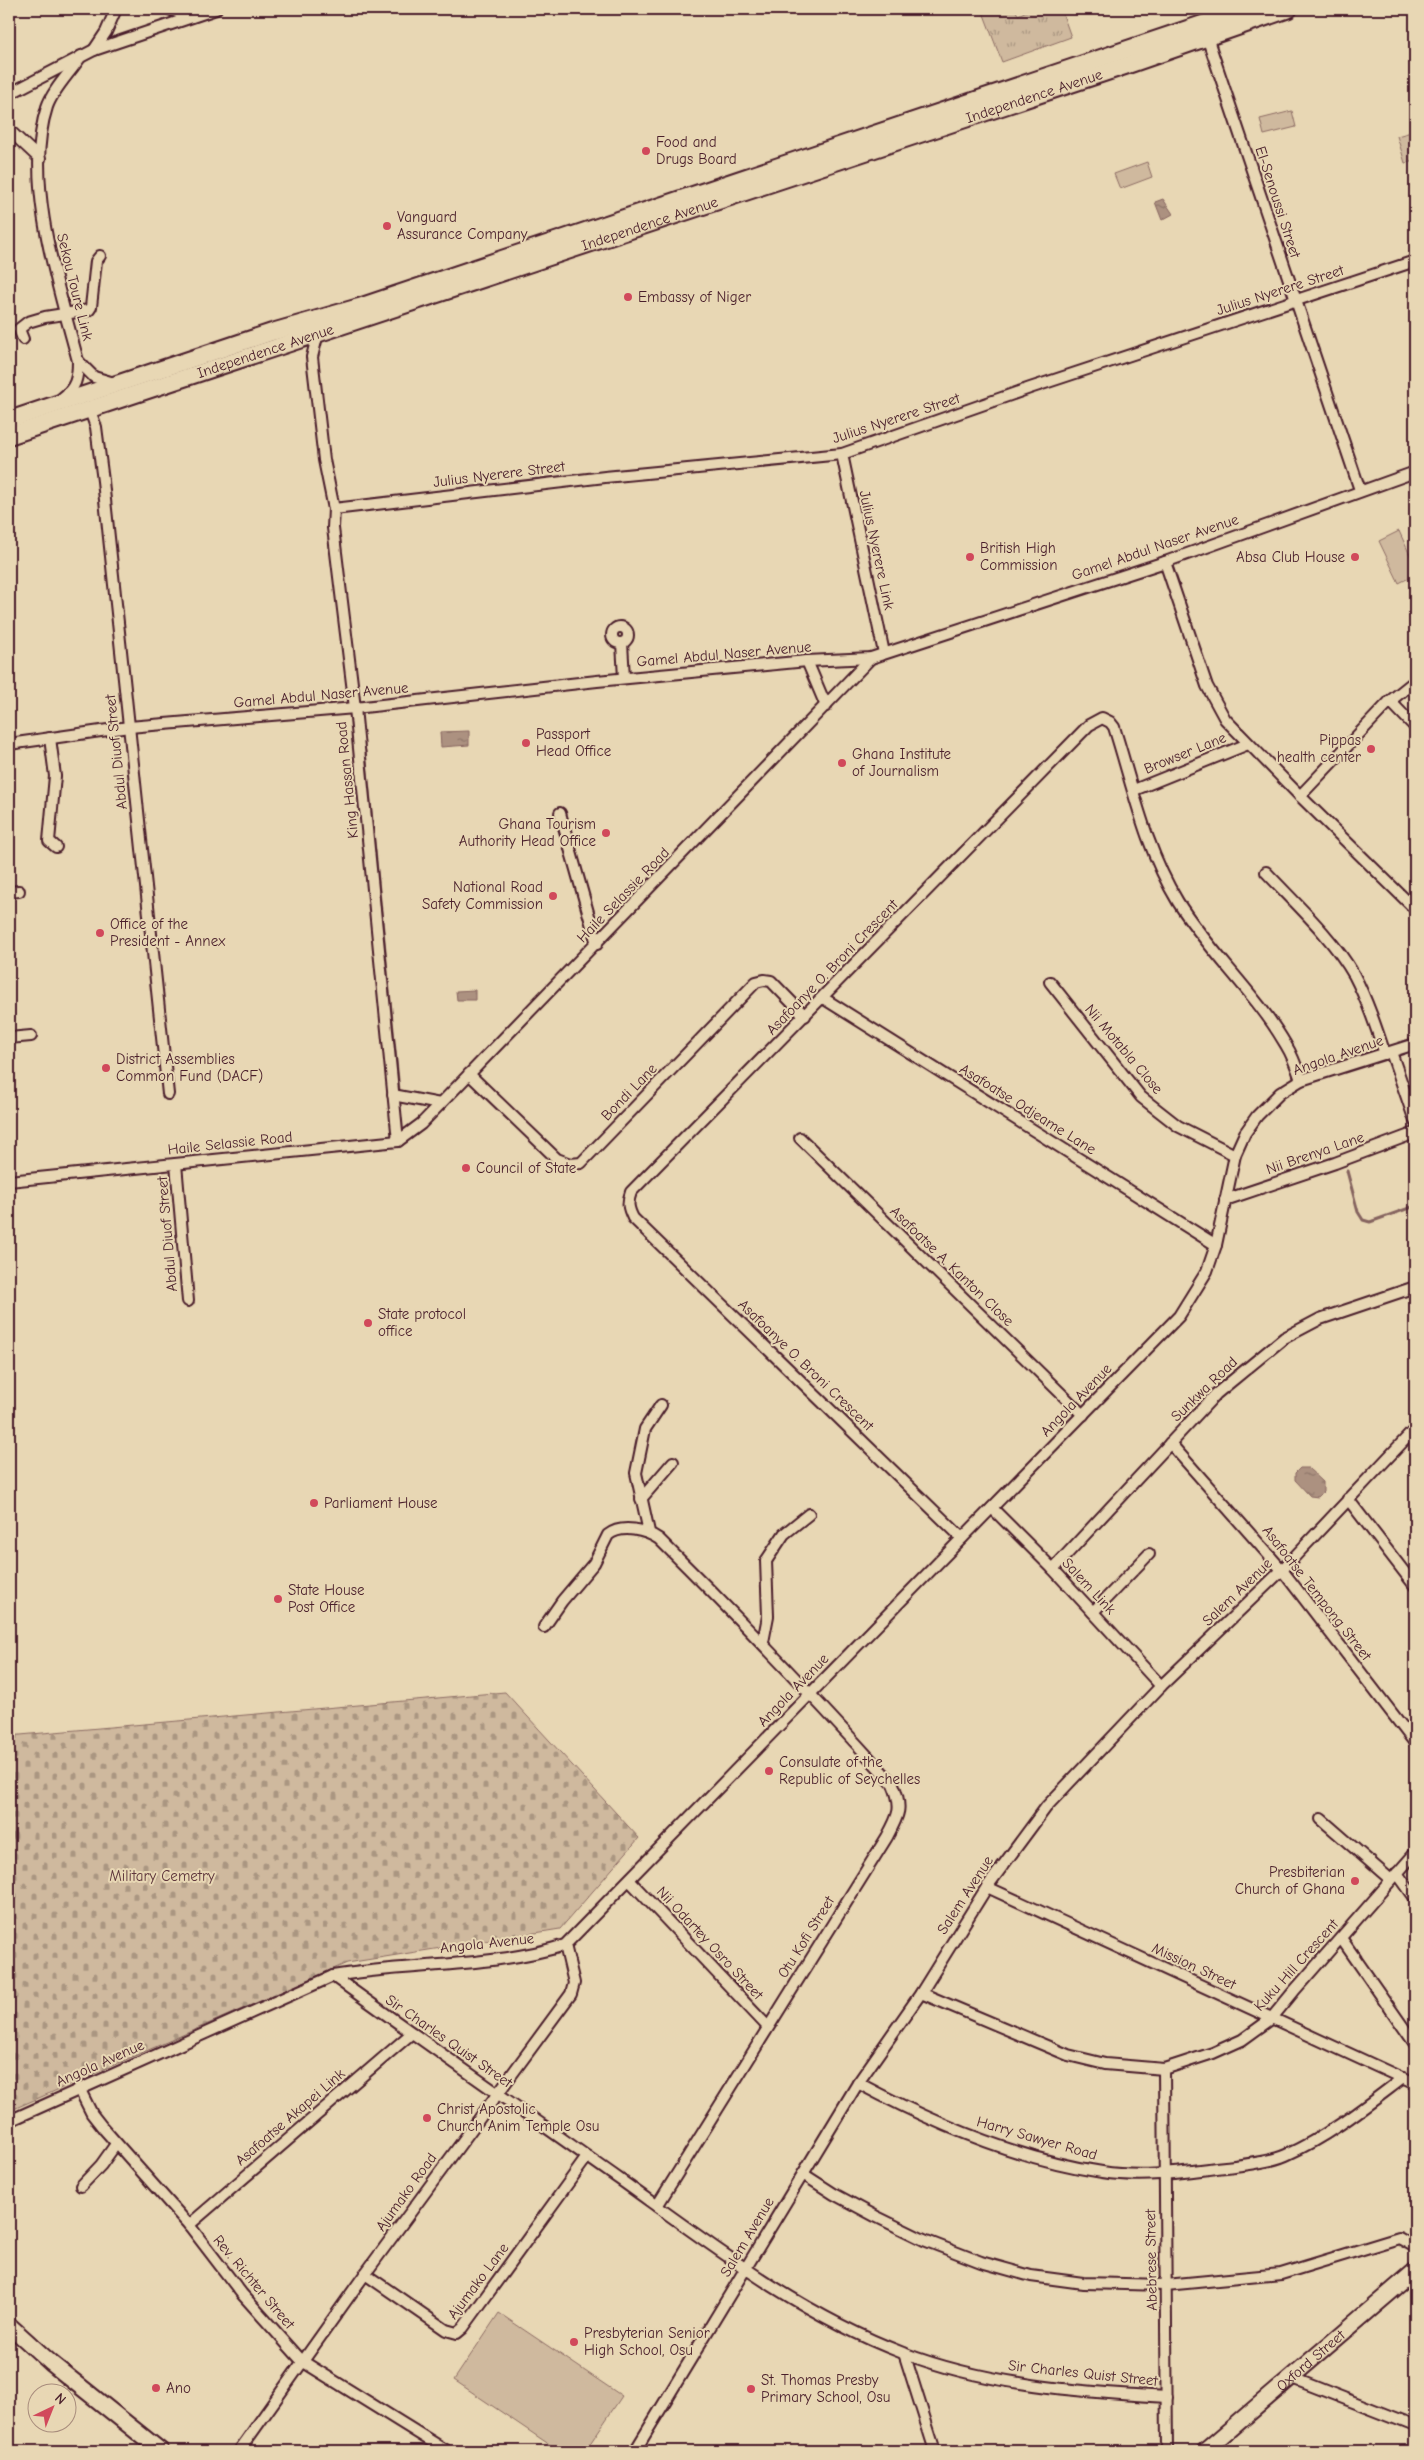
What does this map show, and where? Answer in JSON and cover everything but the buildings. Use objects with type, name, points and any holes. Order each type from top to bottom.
[{"type":"main road","name":"Independence Avenue","points":[[9,420],[272,332],[367,304],[1246,9]]},
{"type":"main road","name":"Independence Avenue","points":[[9,436],[888,145],[1289,9]]},
{"type":"main road","name":"Oxford Street","points":[[1205,2451],[1415,2271]]},
{"type":"main road","points":[[9,2325],[51,2363],[161,2451]]},
{"type":"street","points":[[94,50],[116,9]]},
{"type":"street","points":[[169,9],[191,17]]},
{"type":"street","points":[[9,94],[94,50],[216,9]]},
{"type":"street","name":"El-Senoussi Street","points":[[1207,37],[1360,490]]},
{"type":"street","name":"Sekou Toure Link","points":[[56,403],[71,392],[75,385],[78,376],[78,361],[48,252],[40,159],[42,128],[48,104],[81,56]]},
{"type":"street","points":[[9,130],[40,159]]},
{"type":"street","points":[[24,339],[19,332],[20,326],[66,312],[87,312],[92,307],[93,274],[96,261],[100,256]]},
{"type":"street","name":"Julius Nyerere Street","points":[[334,509],[605,477],[842,454],[1030,388],[1415,261]]},
{"type":"street","name":"King Hassan Road","points":[[318,333],[312,358],[324,460],[334,509],[333,528],[355,708],[398,1141]]},
{"type":"street","points":[[292,341],[312,358]]},
{"type":"street","name":"Sekou Toure Link","points":[[78,361],[94,377],[116,383]]},
{"type":"street","name":"Abdul Diuof Street","points":[[89,408],[96,427],[103,480],[168,1094]]},
{"type":"street","name":"Julius Nyerere Link","points":[[842,454],[884,653]]},
{"type":"street","name":"Gamel Abdul Naser Avenue","points":[[9,744],[128,727],[355,708],[624,678],[807,661],[871,658],[1165,562],[1360,490],[1415,472]]},
{"type":"street","points":[[1165,562],[1212,698],[1225,719],[1415,909]]},
{"type":"street","points":[[622,643],[624,678]]},
{"type":"street","name":"Haile Selassie Road","points":[[9,1181],[398,1141],[416,1129],[597,944],[871,658]]},
{"type":"street","points":[[807,661],[826,706]]},
{"type":"street","points":[[1300,796],[1390,701],[1415,681]]},
{"type":"street","points":[[1390,701],[1415,727]]},
{"type":"street","name":"Asafoanye O. Broni Crescent","points":[[962,1538],[634,1218],[628,1209],[627,1201],[631,1192],[1089,725],[1102,718],[1110,722],[1114,727],[1149,842],[1167,882],[1200,932],[1279,1034],[1292,1055],[1301,1080]]},
{"type":"street","points":[[50,738],[55,776],[49,841],[56,847]]},
{"type":"street","name":"Browser Lane","points":[[1134,790],[1248,744]]},
{"type":"street","points":[[560,813],[597,944]]},
{"type":"street","points":[[1266,872],[1306,914],[1352,973],[1364,994],[1415,1121]]},
{"type":"street","name":"Bondi Lane","points":[[469,1074],[557,1159],[570,1164],[582,1163],[756,982],[771,981],[805,1016]]},
{"type":"street","name":"Nii Motabla Close","points":[[1050,982],[1141,1097],[1178,1126],[1235,1155]]},
{"type":"street","name":"Asafoatse Odjeame Lane","points":[[823,998],[1216,1245]]},
{"type":"street","points":[[9,1038],[31,1036]]},
{"type":"street","name":"Angola Avenue","points":[[9,2121],[79,2088],[333,1976],[369,1970],[529,1955],[566,1945],[1179,1316],[1207,1271],[1216,1245],[1235,1155],[1245,1133],[1257,1116],[1280,1093],[1301,1080],[1415,1044]]},
{"type":"street","points":[[393,1095],[440,1104]]},
{"type":"street","name":"Nii Brenya Lane","points":[[1225,1200],[1335,1163],[1415,1133]]},
{"type":"street","name":"Asafoatse A. Kanton Close","points":[[800,1138],[1083,1415]]},
{"type":"street","name":"Abdul Diuof Street","points":[[176,1164],[188,1301]]},
{"type":"street","name":"Sunkwa Road","points":[[1053,1569],[1216,1394],[1284,1338],[1305,1325],[1320,1319],[1415,1287]]},
{"type":"street","points":[[544,1627],[562,1601],[594,1564],[608,1535],[612,1532],[632,1529],[649,1532],[636,1473],[640,1446],[645,1430],[661,1405]]},
{"type":"street","name":"Salem Avenue","points":[[635,2451],[858,2083],[921,1993],[987,1887],[1046,1806],[1161,1686],[1282,1570],[1415,1429]]},
{"type":"street","name":"Asafoatse Tempong Street","points":[[1170,1443],[1282,1570],[1415,1743]]},
{"type":"street","points":[[641,1499],[673,1462]]},
{"type":"street","points":[[1348,1499],[1415,1586]]},
{"type":"street","name":"Salem Link","points":[[992,1508],[1053,1569],[1161,1686]]},
{"type":"street","points":[[763,1642],[768,1616],[766,1561],[784,1534],[809,1514]]},
{"type":"street","name":"Otu Kofi Street","points":[[649,1532],[659,1539],[763,1642],[811,1693],[892,1784],[900,1800],[898,1816],[657,2206]]},
{"type":"street","points":[[1093,1612],[1149,1554]]},
{"type":"street","points":[[1321,1819],[1394,1877],[1415,1898]]},
{"type":"street","name":"Kuku Hill Crescent","points":[[921,1993],[1068,2055],[1105,2064],[1164,2069],[1213,2053],[1242,2040],[1271,2019],[1294,1990],[1415,1853]]},
{"type":"street","name":"Nii Odartey Osro Street","points":[[630,1880],[767,2026]]},
{"type":"street","name":"Mission Street","points":[[987,1887],[1415,2084]]},
{"type":"street","points":[[1341,1938],[1415,2044]]},
{"type":"street","name":"Ajumako Road","points":[[239,2451],[365,2274],[571,1994],[574,1983],[566,1945]]},
{"type":"street","name":"Sir Charles Quist Street","points":[[333,1976],[745,2269],[832,2320],[904,2353],[959,2370],[1037,2386],[1167,2397]]},
{"type":"street","name":"Asafoatse Akapei Link","points":[[189,2225],[412,2033]]},
{"type":"street","name":"Abebrese Street","points":[[1164,2069],[1167,2451]]},
{"type":"street","name":"Harry Sawyer Road","points":[[858,2083],[946,2125],[1040,2158],[1103,2172],[1164,2174],[1224,2167],[1284,2156],[1342,2124],[1403,2078]]},
{"type":"street","name":"Rev. Richter Street","points":[[79,2088],[92,2114],[116,2144],[189,2225],[242,2294],[302,2361],[446,2451]]},
{"type":"street","points":[[81,2186],[101,2166],[116,2144]]},
{"type":"street","name":"Ajumako Lane","points":[[365,2274],[446,2330],[458,2333],[464,2328],[587,2157]]},
{"type":"street","points":[[803,2174],[834,2194],[924,2240],[981,2262],[1040,2277],[1083,2283],[1166,2285],[1281,2274],[1400,2238],[1415,2247]]},
{"type":"street","points":[[904,2353],[935,2451]]},
{"type":"street","points":[[1292,2378],[1415,2426]]},
{"type":"green space","points":[[991,9],[1015,9],[1018,15],[1031,9],[1061,9],[1071,37],[1002,62],[983,12]]},
{"type":"green space","points":[[1292,111],[1296,127],[1264,135],[1260,119]]},
{"type":"green space","points":[[1415,131],[1415,161],[1405,163],[1397,136]]},
{"type":"green space","points":[[1147,162],[1152,177],[1120,189],[1114,174]]},
{"type":"green space","points":[[1399,531],[1415,566],[1415,575],[1399,583],[1379,541]]},
{"type":"green space","name":"Military Cemetry","points":[[505,1692],[639,1838],[560,1929],[347,1963],[9,2111],[9,1736]]},
{"type":"green space","points":[[499,2313],[622,2396],[585,2451],[559,2451],[454,2380]]},
{"type":"water","points":[[1163,199],[1173,214],[1162,220],[1155,202]]},
{"type":"water","points":[[469,731],[469,745],[441,747],[440,732]]},
{"type":"water","points":[[475,990],[475,1000],[457,1000],[456,991]]},
{"type":"water","points":[[1300,1468],[1308,1468],[1323,1482],[1323,1492],[1318,1497],[1310,1496],[1295,1480],[1295,1473]]},
{"type":"waterway","points":[[365,751],[399,1090]]},
{"type":"waterway","points":[[1347,1171],[1358,1212],[1363,1220],[1370,1222],[1415,1206]]},
{"type":"place","name":"Food and Drugs Board","points":[[646,151]]},
{"type":"place","name":"Vanguard Assurance Company","points":[[387,226]]},
{"type":"place","name":"Embassy of Niger","points":[[628,297]]},
{"type":"place","name":"British High Commission","points":[[970,557]]},
{"type":"place","name":"Absa Club House","points":[[1355,557]]},
{"type":"place","name":"Passport Head Office","points":[[526,743]]},
{"type":"place","name":"Pippas health center","points":[[1371,749]]},
{"type":"place","name":"Ghana Institute of Journalism","points":[[842,763]]},
{"type":"place","name":"Ghana Tourism Authority Head Office","points":[[606,833]]},
{"type":"place","name":"National Road Safety Commission","points":[[553,896]]},
{"type":"place","name":"Office of the President - Annex","points":[[100,933]]},
{"type":"place","name":"District Assemblies Common Fund (DACF)","points":[[106,1068]]},
{"type":"place","name":"Council of State","points":[[466,1168]]},
{"type":"place","name":"State protocol office","points":[[368,1323]]},
{"type":"place","name":"Parliament House","points":[[314,1503]]},
{"type":"place","name":"State House Post Office","points":[[278,1599]]},
{"type":"place","name":"Consulate of the Republic of Seychelles","points":[[769,1771]]},
{"type":"place","name":"Presbiterian Church of Ghana","points":[[1355,1881]]},
{"type":"place","name":"Christ Apostolic Church Anim Temple Osu","points":[[427,2118]]},
{"type":"place","name":"Presbyterian Senior High School, Osu","points":[[574,2342]]},
{"type":"place","name":"Ano","points":[[156,2388]]},
{"type":"place","name":"St. Thomas Presby Primary School, Osu","points":[[751,2389]]}]
